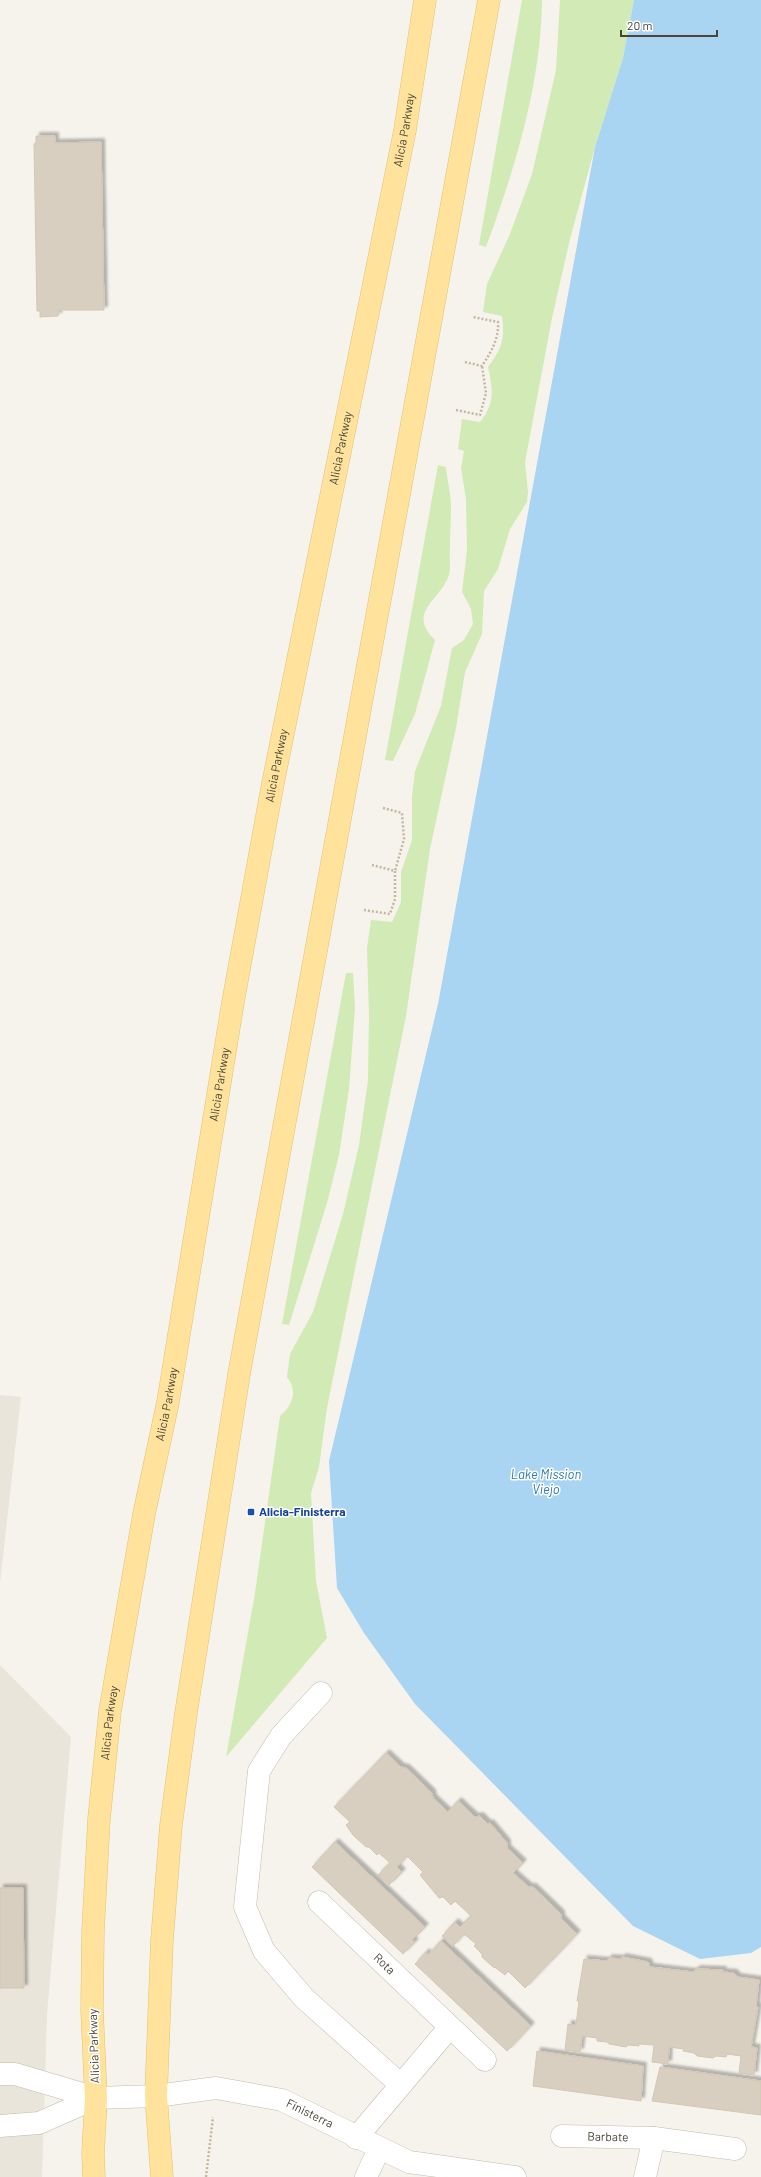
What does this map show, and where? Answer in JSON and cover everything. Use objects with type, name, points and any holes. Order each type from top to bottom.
[{"type":"main road","name":"Alicia Parkway","points":[[94,2177],[93,2153],[96,2098],[92,2010],[93,1931],[99,1819],[111,1703],[144,1514],[168,1402],[233,1002],[273,783],[319,566],[404,138],[425,0]]},
{"type":"main road","points":[[162,2177],[156,2096],[162,1940],[171,1825],[186,1713],[238,1381],[489,0]]},
{"type":"street","points":[[321,1692],[281,1736],[259,1771],[245,1907],[264,1951],[304,1998],[401,2085]]},
{"type":"street","name":"Rota","points":[[319,1902],[485,2060]]},
{"type":"street","points":[[356,2138],[450,2027]]},
{"type":"street","points":[[0,2074],[15,2074],[96,2098]]},
{"type":"street","name":"Finisterra","points":[[96,2098],[156,2096],[216,2088],[282,2100],[336,2125],[356,2138],[409,2162],[515,2177]]},
{"type":"street","points":[[0,2126],[39,2123],[96,2098]]},
{"type":"street","name":"Barbate","points":[[562,2136],[654,2138],[735,2149]]},
{"type":"street","points":[[645,2177],[654,2138]]},
{"type":"street","points":[[366,2177],[379,2149]]},
{"type":"path","points":[[456,410],[480,415],[486,393],[482,366],[494,344],[498,332],[498,322],[473,317]]},
{"type":"path","points":[[465,362],[482,366]]},
{"type":"path","points":[[364,910],[390,914],[395,899],[395,871],[404,839],[402,813],[383,808]]},
{"type":"path","points":[[372,866],[395,871]]},
{"type":"path","points":[[206,2177],[216,2088]]},
{"type":"shaded area","points":[[0,1395],[21,1397],[0,1583]]},
{"type":"shaded area","points":[[0,1665],[71,1737],[47,2015],[42,2177],[0,2177]]},
{"type":"green space","points":[[522,0],[542,0],[537,63],[516,156],[486,247],[479,245]]},
{"type":"green space","points":[[560,0],[634,0],[623,58],[595,147],[570,239],[552,318],[525,462],[528,492],[527,502],[510,529],[498,569],[484,591],[482,634],[465,672],[456,728],[430,849],[406,1016],[327,1408],[319,1467],[311,1493],[316,1581],[327,1638],[226,1757],[255,1593],[280,1416],[291,1403],[293,1393],[287,1377],[290,1354],[313,1312],[343,1214],[359,1145],[368,1080],[369,1016],[367,948],[371,920],[392,922],[401,902],[401,872],[412,840],[412,796],[415,771],[441,706],[452,648],[464,640],[473,624],[471,609],[462,592],[467,550],[466,499],[461,468],[464,451],[458,449],[462,419],[480,422],[488,409],[492,396],[488,367],[497,354],[503,338],[503,331],[502,316],[483,312],[487,284],[510,234],[532,174],[556,70]]},
{"type":"green space","points":[[438,465],[446,467],[450,497],[450,572],[445,584],[424,614],[424,622],[427,630],[435,640],[415,714],[393,761],[385,760]]},
{"type":"green space","points":[[346,973],[353,973],[355,1008],[349,1089],[339,1155],[327,1203],[289,1325],[282,1324]]},
{"type":"water","name":"Lake Mission Viejo","points":[[634,0],[761,0],[761,1947],[751,1953],[700,1959],[633,1926],[415,1704],[364,1633],[337,1588],[329,1461],[438,1004],[595,147],[623,58]]},
{"type":"building","points":[[36,136],[55,136],[55,143],[101,142],[104,310],[59,310],[58,316],[40,317],[40,311],[37,311],[34,144],[36,143]]},
{"type":"building","points":[[386,1753],[401,1767],[406,1768],[432,1793],[433,1798],[448,1812],[458,1801],[475,1817],[480,1816],[488,1824],[490,1823],[507,1843],[507,1848],[523,1863],[513,1873],[529,1887],[533,1887],[561,1914],[561,1918],[577,1934],[525,1988],[508,1971],[505,1975],[493,1967],[482,1957],[482,1954],[474,1946],[476,1944],[464,1934],[453,1946],[442,1936],[455,1922],[460,1927],[471,1916],[455,1901],[451,1905],[443,1897],[439,1898],[420,1875],[423,1872],[407,1856],[397,1867],[402,1872],[389,1885],[378,1875],[390,1863],[379,1853],[377,1855],[369,1847],[366,1847],[353,1835],[346,1825],[350,1822],[334,1807]]},
{"type":"building","points":[[335,1842],[425,1927],[412,1940],[415,1942],[403,1954],[312,1867]]},
{"type":"building","points":[[0,1888],[23,1888],[24,1988],[0,1988]]},
{"type":"building","points":[[441,1941],[531,2026],[507,2051],[415,1964],[426,1952],[428,1955]]},
{"type":"building","points":[[622,1957],[648,1962],[650,1967],[693,1972],[697,1969],[723,1970],[722,1972],[734,1973],[737,1977],[759,1980],[756,2006],[758,2007],[751,2047],[757,2048],[754,2075],[739,2073],[741,2056],[727,2054],[726,2057],[716,2056],[713,2058],[697,2056],[694,2053],[683,2051],[684,2049],[669,2047],[668,2064],[652,2062],[654,2045],[639,2044],[639,2046],[628,2045],[626,2047],[597,2041],[597,2038],[582,2036],[580,2052],[565,2050],[568,2024],[576,2025],[579,2001],[577,2001],[584,1959],[606,1961],[609,1958],[622,1959]]},
{"type":"building","points":[[537,2051],[643,2066],[641,2101],[533,2086]]},
{"type":"building","points":[[660,2067],[761,2081],[761,2115],[652,2101]]},
{"type":"place","name":"Alicia-Finisterra","points":[[251,1512]]}]
